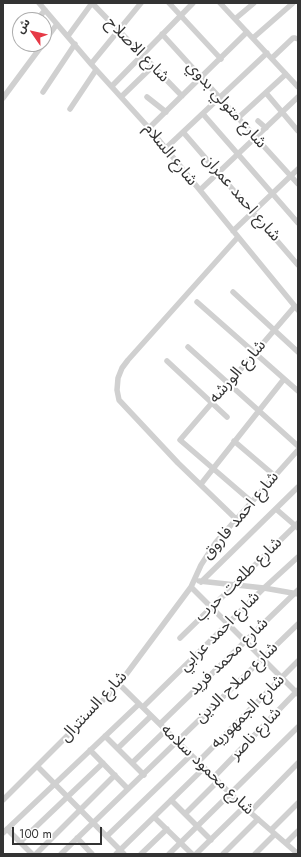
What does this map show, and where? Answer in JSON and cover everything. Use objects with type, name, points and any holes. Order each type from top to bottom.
[{"type":"street","name":"شارع السلام","points":[[39,3],[96,70],[112,86],[166,148],[297,308]]},
{"type":"street","name":"شارع الاصلاح","points":[[92,3],[182,96]]},
{"type":"street","points":[[68,36],[92,3]]},
{"type":"street","points":[[91,64],[140,3]]},
{"type":"street","points":[[169,3],[221,59]]},
{"type":"street","points":[[112,86],[192,3]]},
{"type":"street","points":[[220,3],[298,87]]},
{"type":"street","points":[[235,19],[254,3]]},
{"type":"street","points":[[253,38],[293,3]]},
{"type":"street","points":[[52,31],[57,24]]},
{"type":"street","points":[[149,128],[248,32]]},
{"type":"street","name":"شارع متولي بدوي","points":[[162,34],[298,184]]},
{"type":"street","points":[[272,58],[293,38],[298,39]]},
{"type":"street","points":[[43,92],[74,44]]},
{"type":"street","points":[[3,98],[36,52]]},
{"type":"street","points":[[166,148],[267,53]]},
{"type":"street","points":[[121,97],[153,66]]},
{"type":"street","points":[[70,109],[96,70]]},
{"type":"street","points":[[238,118],[286,74]]},
{"type":"street","points":[[266,93],[298,131]]},
{"type":"street","points":[[147,97],[166,112]]},
{"type":"street","points":[[200,190],[298,97]]},
{"type":"street","points":[[203,114],[298,223]]},
{"type":"street","points":[[258,121],[266,128]]},
{"type":"street","name":"شارع احمد عمران","points":[[183,132],[298,265]]},
{"type":"street","points":[[233,231],[298,169]]},
{"type":"street","points":[[236,519],[118,400],[117,390],[118,378],[122,368],[128,360],[238,237]]},
{"type":"street","points":[[233,292],[298,352]]},
{"type":"street","points":[[197,302],[298,391]]},
{"type":"street","name":"شارع الورشه","points":[[213,469],[181,441],[181,439],[274,330],[297,308]]},
{"type":"street","points":[[188,347],[298,446]]},
{"type":"street","points":[[166,361],[227,417]]},
{"type":"street","points":[[201,484],[284,379]]},
{"type":"street","points":[[234,441],[275,476]]},
{"type":"street","name":"شارع احمد فاروق","points":[[191,587],[201,565],[211,549],[298,450]]},
{"type":"street","points":[[213,469],[252,502]]},
{"type":"street","points":[[201,582],[298,487]]},
{"type":"street","points":[[276,508],[297,526]]},
{"type":"street","name":"شارع طلعت حرب","points":[[180,638],[233,585],[297,526]]},
{"type":"street","name":"شارع احمد عرابي","points":[[5,831],[105,736],[141,706],[298,557]]},
{"type":"street","points":[[193,581],[297,592]]},
{"type":"street","points":[[191,587],[297,692]]},
{"type":"street","name":"شارع السنترال","points":[[3,800],[119,684],[191,587]]},
{"type":"street","name":"شارع محمد فريد","points":[[160,724],[297,592]]},
{"type":"street","name":"شارع صلاح الدين","points":[[61,854],[298,624]]},
{"type":"street","name":"شارع الجمهوريه","points":[[198,762],[298,661]]},
{"type":"street","name":"شارع محمود سلامه","points":[[119,684],[230,794],[298,854]]},
{"type":"street","name":"شارع ناصر","points":[[185,814],[297,692]]},
{"type":"street","points":[[118,748],[151,716]]},
{"type":"street","points":[[169,854],[298,727]]},
{"type":"street","points":[[132,763],[166,730]]},
{"type":"street","points":[[105,736],[144,775]]},
{"type":"street","points":[[90,750],[128,789]]},
{"type":"street","points":[[107,836],[191,755]]},
{"type":"street","points":[[20,842],[103,763]]},
{"type":"street","points":[[250,812],[298,763]]},
{"type":"street","points":[[37,766],[107,836],[120,853],[204,768]]},
{"type":"street","points":[[36,854],[115,775]]},
{"type":"street","points":[[171,800],[211,840]]},
{"type":"street","points":[[255,854],[298,803]]},
{"type":"street","points":[[196,854],[244,807]]},
{"type":"street","points":[[154,817],[192,854]]},
{"type":"street","points":[[223,854],[258,819]]},
{"type":"street","points":[[141,854],[167,829]]},
{"type":"street","points":[[5,831],[20,842],[32,854]]},
{"type":"street","points":[[286,843],[298,831]]},
{"type":"street","points":[[77,838],[90,853]]}]
